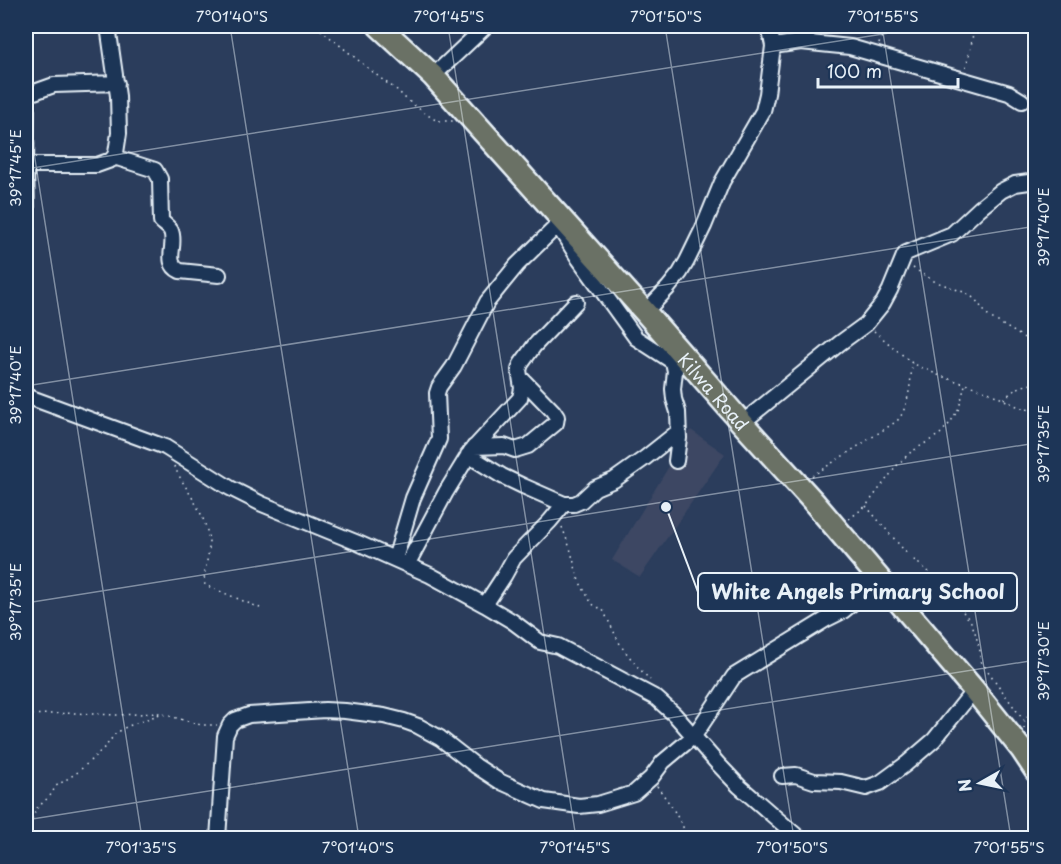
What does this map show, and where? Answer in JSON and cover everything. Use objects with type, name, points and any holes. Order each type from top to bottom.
[{"type":"highway","name":"Kilwa Road","points":[[379,26],[434,76],[560,222],[645,312],[836,528],[974,690],[1028,748],[1035,771]]},
{"type":"street","points":[[26,165],[97,165],[114,157],[119,133],[117,83],[108,26]]},
{"type":"street","points":[[434,76],[486,26]]},
{"type":"street","points":[[645,312],[684,267],[722,182],[763,111],[773,46],[769,26]]},
{"type":"street","points":[[773,46],[801,42],[850,47],[1009,93],[1022,101]]},
{"type":"street","points":[[26,231],[26,96],[54,85],[117,83]]},
{"type":"street","points":[[114,157],[158,173],[161,221],[171,232],[171,262],[174,268],[180,271],[219,275]]},
{"type":"street","points":[[742,423],[866,324],[883,303],[904,256],[952,234],[1001,191],[1015,184],[1035,181]]},
{"type":"street","points":[[401,562],[413,498],[439,439],[437,397],[439,387],[454,366],[467,337],[492,296],[517,265],[560,222],[579,259],[636,338],[673,363],[675,371],[673,389],[679,431],[676,461]]},
{"type":"street","points":[[401,562],[471,451],[520,398],[522,388],[519,368],[534,346],[576,302]]},
{"type":"street","points":[[471,451],[504,446],[515,450],[528,446],[556,423],[557,417],[553,411],[521,378]]},
{"type":"street","points":[[26,396],[165,447],[230,489],[430,575],[512,621],[540,642],[558,646],[656,698],[675,715],[739,786],[799,838]]},
{"type":"street","points":[[485,605],[514,558],[560,508],[582,501],[595,488],[614,480],[679,431]]},
{"type":"street","points":[[471,451],[502,476],[560,508]]},
{"type":"street","points":[[218,838],[225,736],[235,720],[249,715],[325,710],[363,713],[404,721],[440,738],[499,782],[544,801],[579,806],[598,804],[634,793],[651,778],[663,762],[694,736],[734,676],[843,611],[861,596],[883,585]]},
{"type":"street","points":[[782,776],[796,775],[814,781],[841,782],[867,788],[880,783],[934,740],[974,690]]},
{"type":"path","points":[[315,26],[432,118],[438,121],[455,121],[467,114]]},
{"type":"path","points":[[875,53],[886,26]]},
{"type":"path","points":[[962,79],[974,26]]},
{"type":"path","points":[[902,261],[934,281],[966,293],[975,299],[988,316],[1035,345]]},
{"type":"path","points":[[866,324],[912,363],[1021,408],[1035,411]]},
{"type":"path","points":[[798,485],[897,421],[904,411],[910,386],[912,363]]},
{"type":"path","points":[[1003,399],[1014,390],[1035,384]]},
{"type":"path","points":[[836,528],[866,506],[899,463],[940,434],[950,423],[958,408],[965,385]]},
{"type":"path","points":[[175,468],[206,526],[209,549],[205,585],[260,608]]},
{"type":"path","points":[[866,506],[971,622],[980,660],[1024,721],[1028,748]]},
{"type":"path","points":[[560,508],[579,581],[592,604],[603,610],[621,646],[653,685]]},
{"type":"path","points":[[1024,721],[1035,700]]},
{"type":"path","points":[[26,836],[36,809],[50,796],[56,786],[78,772],[106,746],[115,734],[126,727],[162,714]]},
{"type":"path","points":[[26,715],[162,714],[201,725],[230,725]]},
{"type":"path","points":[[651,778],[672,807],[689,838]]},
{"type":"shaded area","points":[[691,430],[725,454],[640,577],[612,560]]},
{"type":"place","name":"White Angels Primary School","points":[[666,507]]}]
